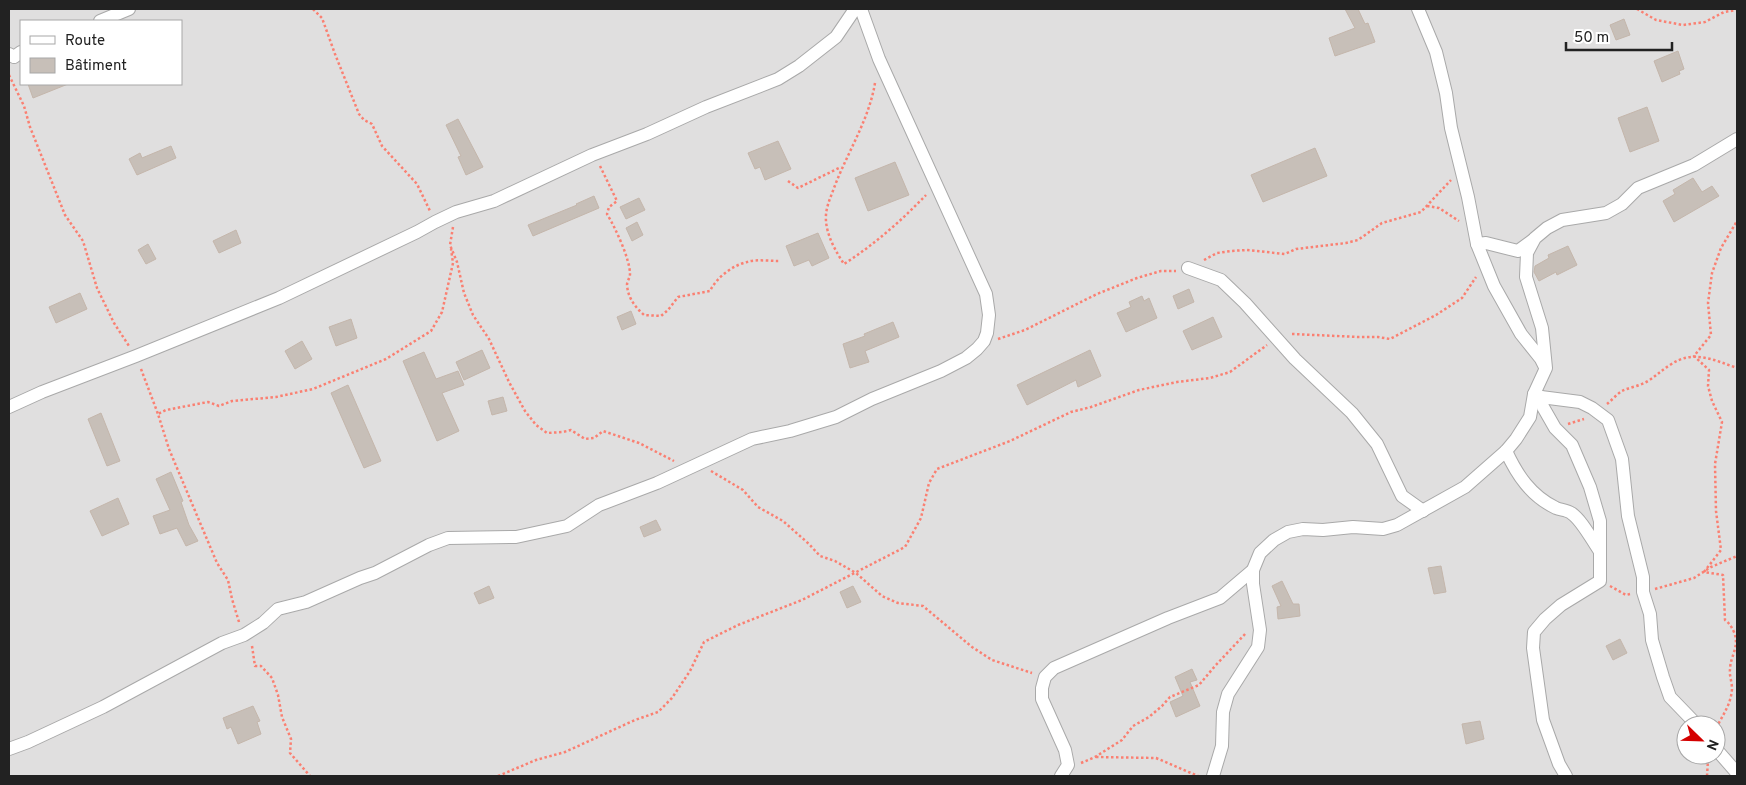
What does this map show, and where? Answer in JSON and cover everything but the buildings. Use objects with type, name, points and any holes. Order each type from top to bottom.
[{"type":"street","points":[[102,20],[129,9]]},
{"type":"street","points":[[9,407],[42,392],[279,298],[456,212],[494,201],[592,155],[778,79],[836,37],[855,9]]},
{"type":"street","points":[[9,749],[103,707],[222,643],[244,635],[263,623],[278,609],[306,602],[360,578],[375,574],[429,545],[448,538],[516,537],[567,526],[599,505],[657,483],[752,439],[790,431],[836,417],[872,399],[941,371],[966,358],[977,349],[984,341],[987,333],[989,316],[986,294],[879,59],[861,9]]},
{"type":"street","points":[[1418,9],[1436,52],[1446,93],[1450,128],[1477,244],[1494,286],[1521,334],[1546,368]]},
{"type":"street","points":[[9,54],[14,57],[20,53]]},
{"type":"street","points":[[1477,244],[1486,243],[1518,251],[1547,228],[1562,220],[1606,213],[1622,204],[1638,188],[1694,165],[1737,139]]},
{"type":"street","points":[[1213,776],[1222,746],[1223,712],[1228,694],[1258,647],[1260,630],[1253,584],[1253,570],[1260,553],[1274,540],[1288,532],[1303,529],[1323,530],[1354,527],[1383,529],[1397,524],[1465,487],[1506,451],[1530,417],[1546,368],[1542,328],[1526,277],[1528,253],[1535,238]]},
{"type":"street","points":[[1188,268],[1220,280],[1245,303],[1320,383],[1352,413],[1378,444],[1402,496],[1423,510]]},
{"type":"street","points":[[1538,396],[1580,402],[1608,420],[1622,459],[1628,516],[1643,577],[1643,592],[1650,614],[1652,640],[1670,697],[1687,715]]},
{"type":"street","points":[[1538,396],[1554,428],[1572,445],[1590,487],[1600,521],[1600,581],[1561,605],[1534,632],[1533,648],[1543,720],[1559,764],[1566,776]]},
{"type":"street","points":[[1506,451],[1516,472],[1527,487],[1549,504],[1572,513],[1599,550]]},
{"type":"street","points":[[1064,771],[1065,750],[1042,699],[1045,677],[1054,668],[1071,659],[1220,598],[1253,570]]},
{"type":"street","points":[[1726,760],[1737,773]]},
{"type":"path","points":[[313,9],[322,18],[359,114],[364,120],[372,124],[382,146],[417,184],[434,222]]},
{"type":"path","points":[[1637,9],[1656,20],[1683,25],[1705,22],[1724,12],[1737,10]]},
{"type":"path","points":[[879,59],[865,120],[842,166],[827,208],[826,223],[836,252],[844,264],[863,252],[900,222],[936,185]]},
{"type":"path","points":[[9,75],[24,106],[30,127],[65,215],[83,241],[97,288],[121,334],[136,356],[169,448],[217,563],[228,580],[244,635],[252,642],[255,666],[261,666],[272,678],[278,695],[282,717],[291,739],[290,754],[310,776]]},
{"type":"path","points":[[592,155],[596,158],[617,201],[610,207],[607,214],[619,239],[627,263],[630,275],[627,284],[633,305],[644,315],[661,316],[678,297],[710,290],[713,284],[723,275],[747,262],[779,261]]},
{"type":"path","points":[[788,181],[798,188],[842,166]]},
{"type":"path","points":[[984,341],[1025,330],[1097,294],[1136,278],[1161,271],[1173,271],[1195,266],[1217,254],[1247,250],[1284,254],[1296,249],[1358,240],[1382,223],[1421,212],[1461,170]]},
{"type":"path","points":[[1426,207],[1439,208],[1453,215],[1462,224],[1474,228]]},
{"type":"path","points":[[1694,356],[1711,335],[1708,303],[1712,273],[1721,248],[1737,221]]},
{"type":"path","points":[[158,414],[166,410],[208,402],[219,406],[232,401],[276,397],[313,389],[386,359],[431,331],[442,312],[453,263],[450,245]]},
{"type":"path","points":[[498,776],[536,760],[565,752],[635,720],[658,712],[672,698],[690,670],[704,642],[738,625],[802,600],[906,547],[920,518],[929,483],[937,469],[1010,440],[1071,412],[1139,390],[1177,382],[1210,378],[1230,372],[1276,338],[1288,334],[1378,336],[1390,339],[1436,315],[1462,298],[1486,265]]},
{"type":"path","points":[[1694,356],[1709,370],[1708,386],[1712,401],[1722,422],[1715,464],[1716,511],[1721,550],[1704,572]]},
{"type":"path","points":[[1554,428],[1581,420],[1596,412],[1623,391],[1635,388],[1646,382],[1670,364],[1683,358],[1694,356],[1718,361],[1737,368]]},
{"type":"path","points":[[1600,581],[1626,595],[1643,592],[1694,578],[1737,556]]},
{"type":"path","points":[[1704,572],[1723,575],[1725,620],[1730,624],[1736,639],[1735,652],[1729,671],[1732,677],[1730,700],[1724,715]]},
{"type":"path","points":[[1064,771],[1095,757],[1122,740],[1133,726],[1148,717],[1170,697],[1199,685],[1258,618]]},
{"type":"path","points":[[1095,757],[1156,758],[1198,776]]},
{"type":"shaded area","points":[[9,9],[1737,9],[1737,776],[9,776]]}]
